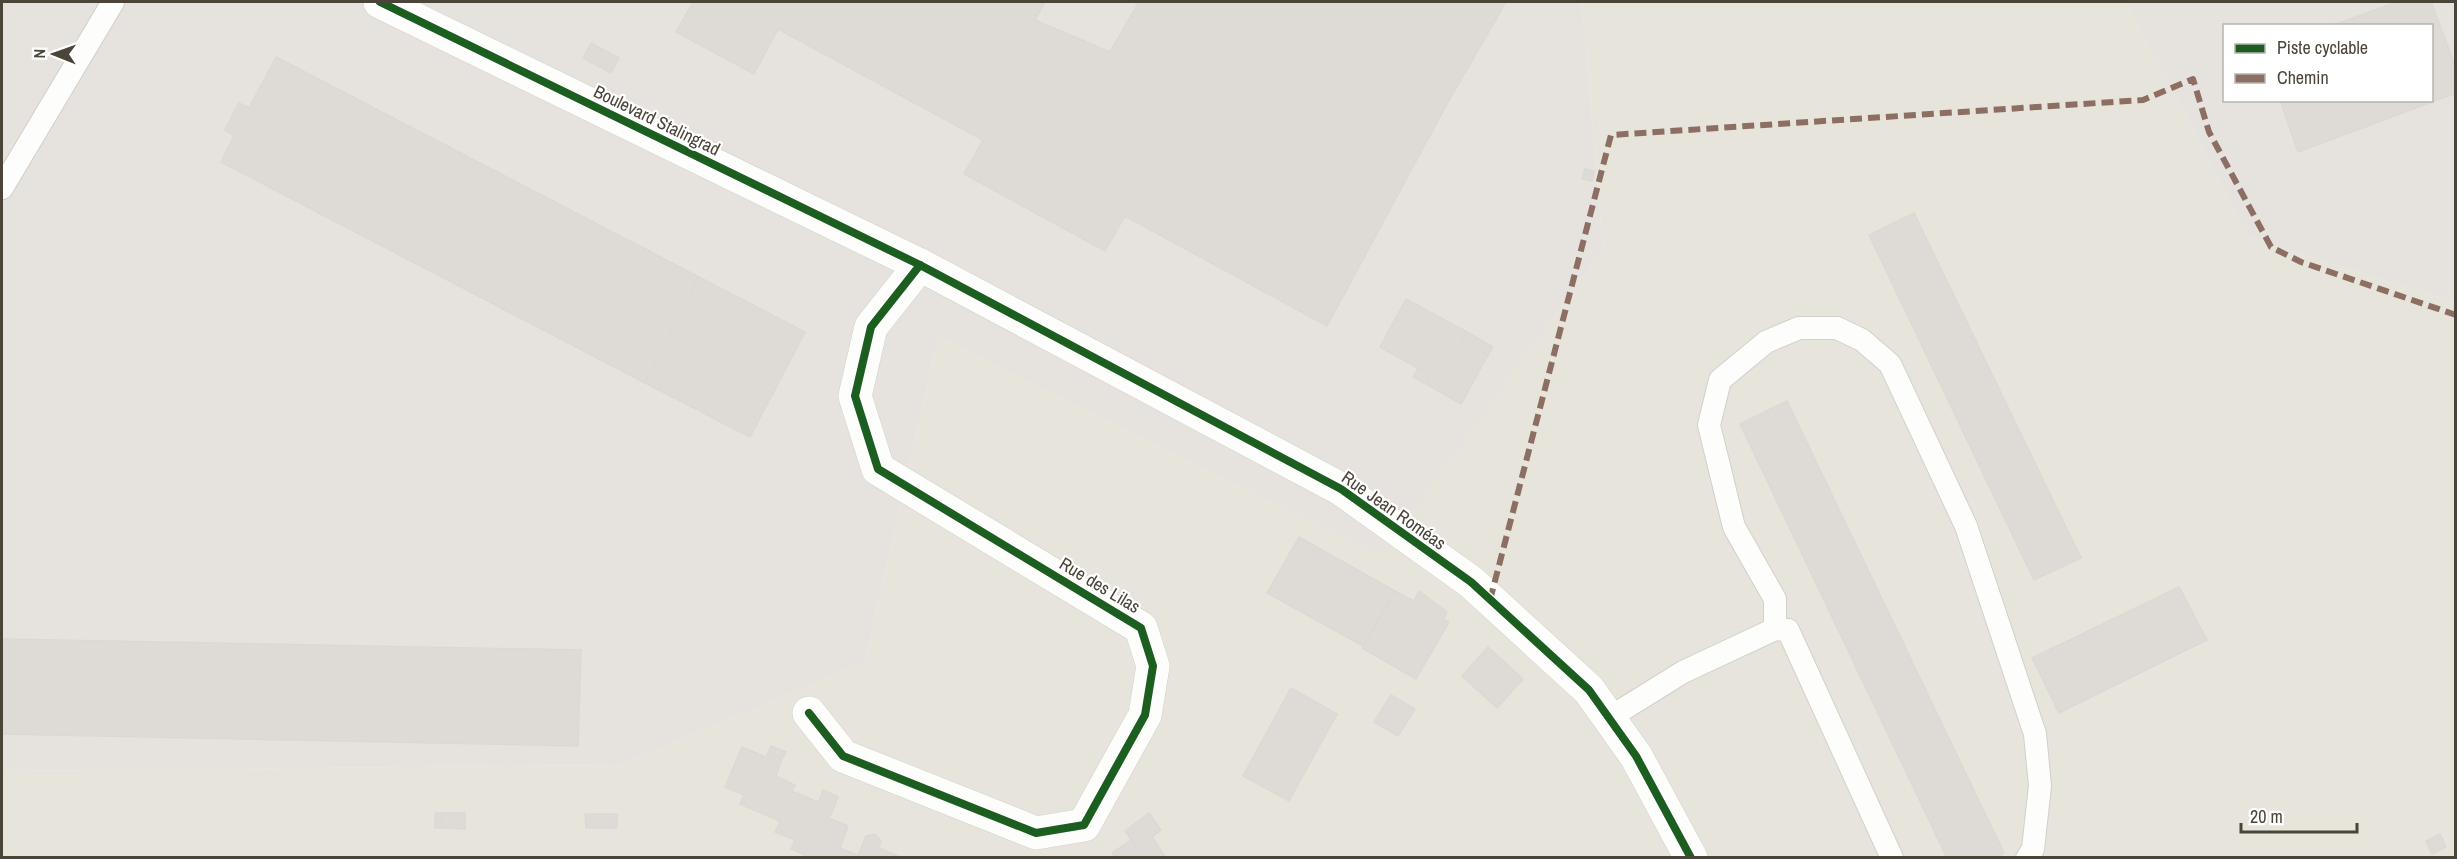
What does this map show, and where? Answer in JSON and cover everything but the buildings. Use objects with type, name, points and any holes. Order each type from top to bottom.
[{"type":"street","name":"Boulevard Stalingrad","points":[[380,2],[920,265]]},
{"type":"street","name":"Rue des Lilas","points":[[809,713],[843,756],[1036,833],[1084,825],[1145,715],[1153,666],[1142,628],[878,469],[855,396],[871,327],[920,265]]},
{"type":"street","name":"Rue Jean Roméas","points":[[920,265],[1341,489],[1471,582],[1589,690],[1636,756],[1691,858]]},
{"type":"lane","points":[[2,188],[113,2]]},
{"type":"lane","points":[[1775,628],[1775,599],[1734,527],[1709,425],[1720,380],[1766,342],[1799,328],[1837,328],[1862,340],[1890,364],[1966,526],[2035,734],[2040,786],[2033,849],[2027,858]]},
{"type":"lane","points":[[1609,718],[1683,672],[1775,628],[1788,630],[1892,858]]},
{"type":"shaded area","points":[[2,2],[1582,2],[1603,248],[1381,554],[938,337],[865,662],[620,765],[2,771]]},
{"type":"shaded area","points":[[1582,2],[2126,2],[2250,238],[2455,302],[2455,857],[2,858],[2,771],[620,765],[865,662],[938,337],[1381,553],[1603,248]]},
{"type":"shaded area","points":[[2126,2],[2455,2],[2455,302],[2250,238]]},
{"type":"marked path","points":[[1490,600],[1611,135],[2143,100],[2193,79],[2209,132],[2271,247],[2301,262],[2456,315]]},
{"type":"cycle path","points":[[380,2],[920,265],[1341,489],[1471,582],[1589,690],[1636,756],[1691,858]]},
{"type":"cycle path","points":[[809,713],[843,756],[1036,833],[1084,825],[1145,715],[1153,666],[1141,628],[878,469],[855,396],[871,327],[920,265]]}]
